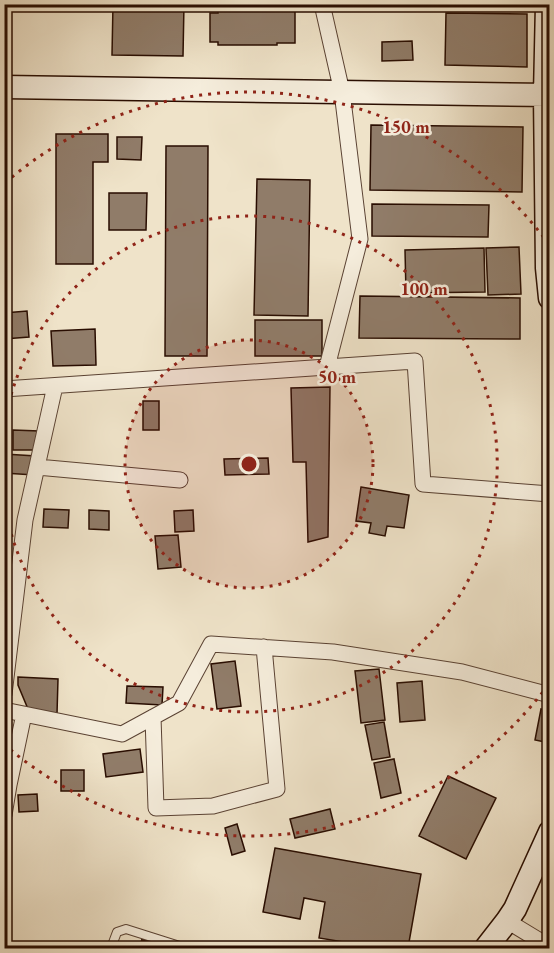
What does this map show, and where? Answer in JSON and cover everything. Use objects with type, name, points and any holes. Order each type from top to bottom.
[{"type":"street","points":[[322,4],[342,92],[360,239],[327,367]]},
{"type":"street","points":[[547,4],[549,298]]},
{"type":"street","points":[[4,87],[547,95]]},
{"type":"street","points":[[4,389],[415,362],[423,484],[549,494]]},
{"type":"street","points":[[4,694],[25,520],[55,386]]},
{"type":"street","points":[[36,467],[180,480]]},
{"type":"street","points":[[4,710],[122,734],[179,704],[211,644],[333,652],[462,672],[549,695]]},
{"type":"street","points":[[153,717],[156,808],[213,806],[277,789],[264,647]]},
{"type":"street","points":[[4,816],[7,785],[24,714]]},
{"type":"street","points":[[486,948],[507,921],[549,832]]},
{"type":"street","points":[[507,921],[549,947]]},
{"type":"lane","points":[[111,948],[117,932],[126,929],[186,948]]},
{"type":"building","points":[[113,4],[184,4],[183,56],[112,55]]},
{"type":"building","points":[[218,4],[295,4],[295,43],[218,45],[218,42],[210,42],[210,13],[218,13]]},
{"type":"building","points":[[446,13],[527,14],[527,67],[445,65]]},
{"type":"building","points":[[412,41],[413,60],[382,61],[382,42]]},
{"type":"building","points":[[371,125],[523,127],[522,192],[370,190]]},
{"type":"building","points":[[56,134],[108,134],[108,162],[93,162],[93,264],[56,264]]},
{"type":"building","points":[[117,137],[142,137],[141,160],[117,159]]},
{"type":"building","points":[[166,146],[208,146],[207,356],[165,356]]},
{"type":"building","points":[[257,179],[310,180],[308,316],[254,315]]},
{"type":"building","points":[[109,193],[147,193],[146,230],[109,230]]},
{"type":"building","points":[[372,204],[489,205],[488,237],[372,236]]},
{"type":"building","points":[[519,247],[521,294],[488,295],[486,248]]},
{"type":"building","points":[[484,248],[485,292],[406,293],[405,250]]},
{"type":"building","points":[[360,296],[520,298],[520,339],[359,338]]},
{"type":"building","points":[[27,311],[29,337],[4,339],[4,313]]},
{"type":"building","points":[[255,320],[322,320],[322,356],[255,356]]},
{"type":"building","points":[[95,329],[96,365],[53,366],[51,331]]},
{"type":"building","points":[[330,387],[328,537],[308,542],[306,462],[293,462],[291,388]]},
{"type":"building","points":[[143,401],[159,401],[159,430],[143,430]]},
{"type":"building","points":[[13,430],[39,431],[38,450],[13,450]]},
{"type":"building","points":[[4,454],[36,456],[34,475],[4,473]]},
{"type":"building","points":[[268,458],[269,474],[225,475],[224,459]]},
{"type":"building","points":[[361,487],[409,495],[404,528],[387,526],[385,536],[369,533],[371,523],[356,521]]},
{"type":"building","points":[[44,509],[69,510],[68,528],[43,527]]},
{"type":"building","points":[[89,510],[109,511],[109,530],[89,529]]},
{"type":"building","points":[[193,510],[194,531],[175,532],[174,511]]},
{"type":"building","points":[[178,535],[181,567],[158,569],[155,536]]},
{"type":"building","points":[[235,661],[241,706],[217,709],[211,664]]},
{"type":"building","points":[[379,669],[385,720],[361,723],[355,671]]},
{"type":"building","points":[[18,677],[58,679],[57,714],[28,709],[18,685]]},
{"type":"building","points":[[422,681],[425,720],[400,722],[397,683]]},
{"type":"building","points":[[127,686],[163,687],[162,705],[126,703]]},
{"type":"building","points":[[541,709],[550,711],[550,743],[535,740]]},
{"type":"building","points":[[384,722],[390,757],[372,760],[365,725]]},
{"type":"building","points":[[140,749],[143,772],[106,777],[103,754]]},
{"type":"building","points":[[394,759],[401,793],[381,798],[374,763]]},
{"type":"building","points":[[61,770],[84,770],[84,791],[61,791]]},
{"type":"building","points":[[448,776],[496,798],[466,859],[419,836]]},
{"type":"building","points":[[37,794],[38,811],[19,812],[18,795]]},
{"type":"building","points":[[330,809],[335,829],[295,838],[290,819]]},
{"type":"building","points":[[237,824],[245,851],[232,855],[225,828]]},
{"type":"building","points":[[275,848],[421,874],[408,948],[380,948],[319,938],[325,902],[304,898],[300,919],[263,912]]},
{"type":"building","points":[[142,939],[167,948],[139,948]]}]
